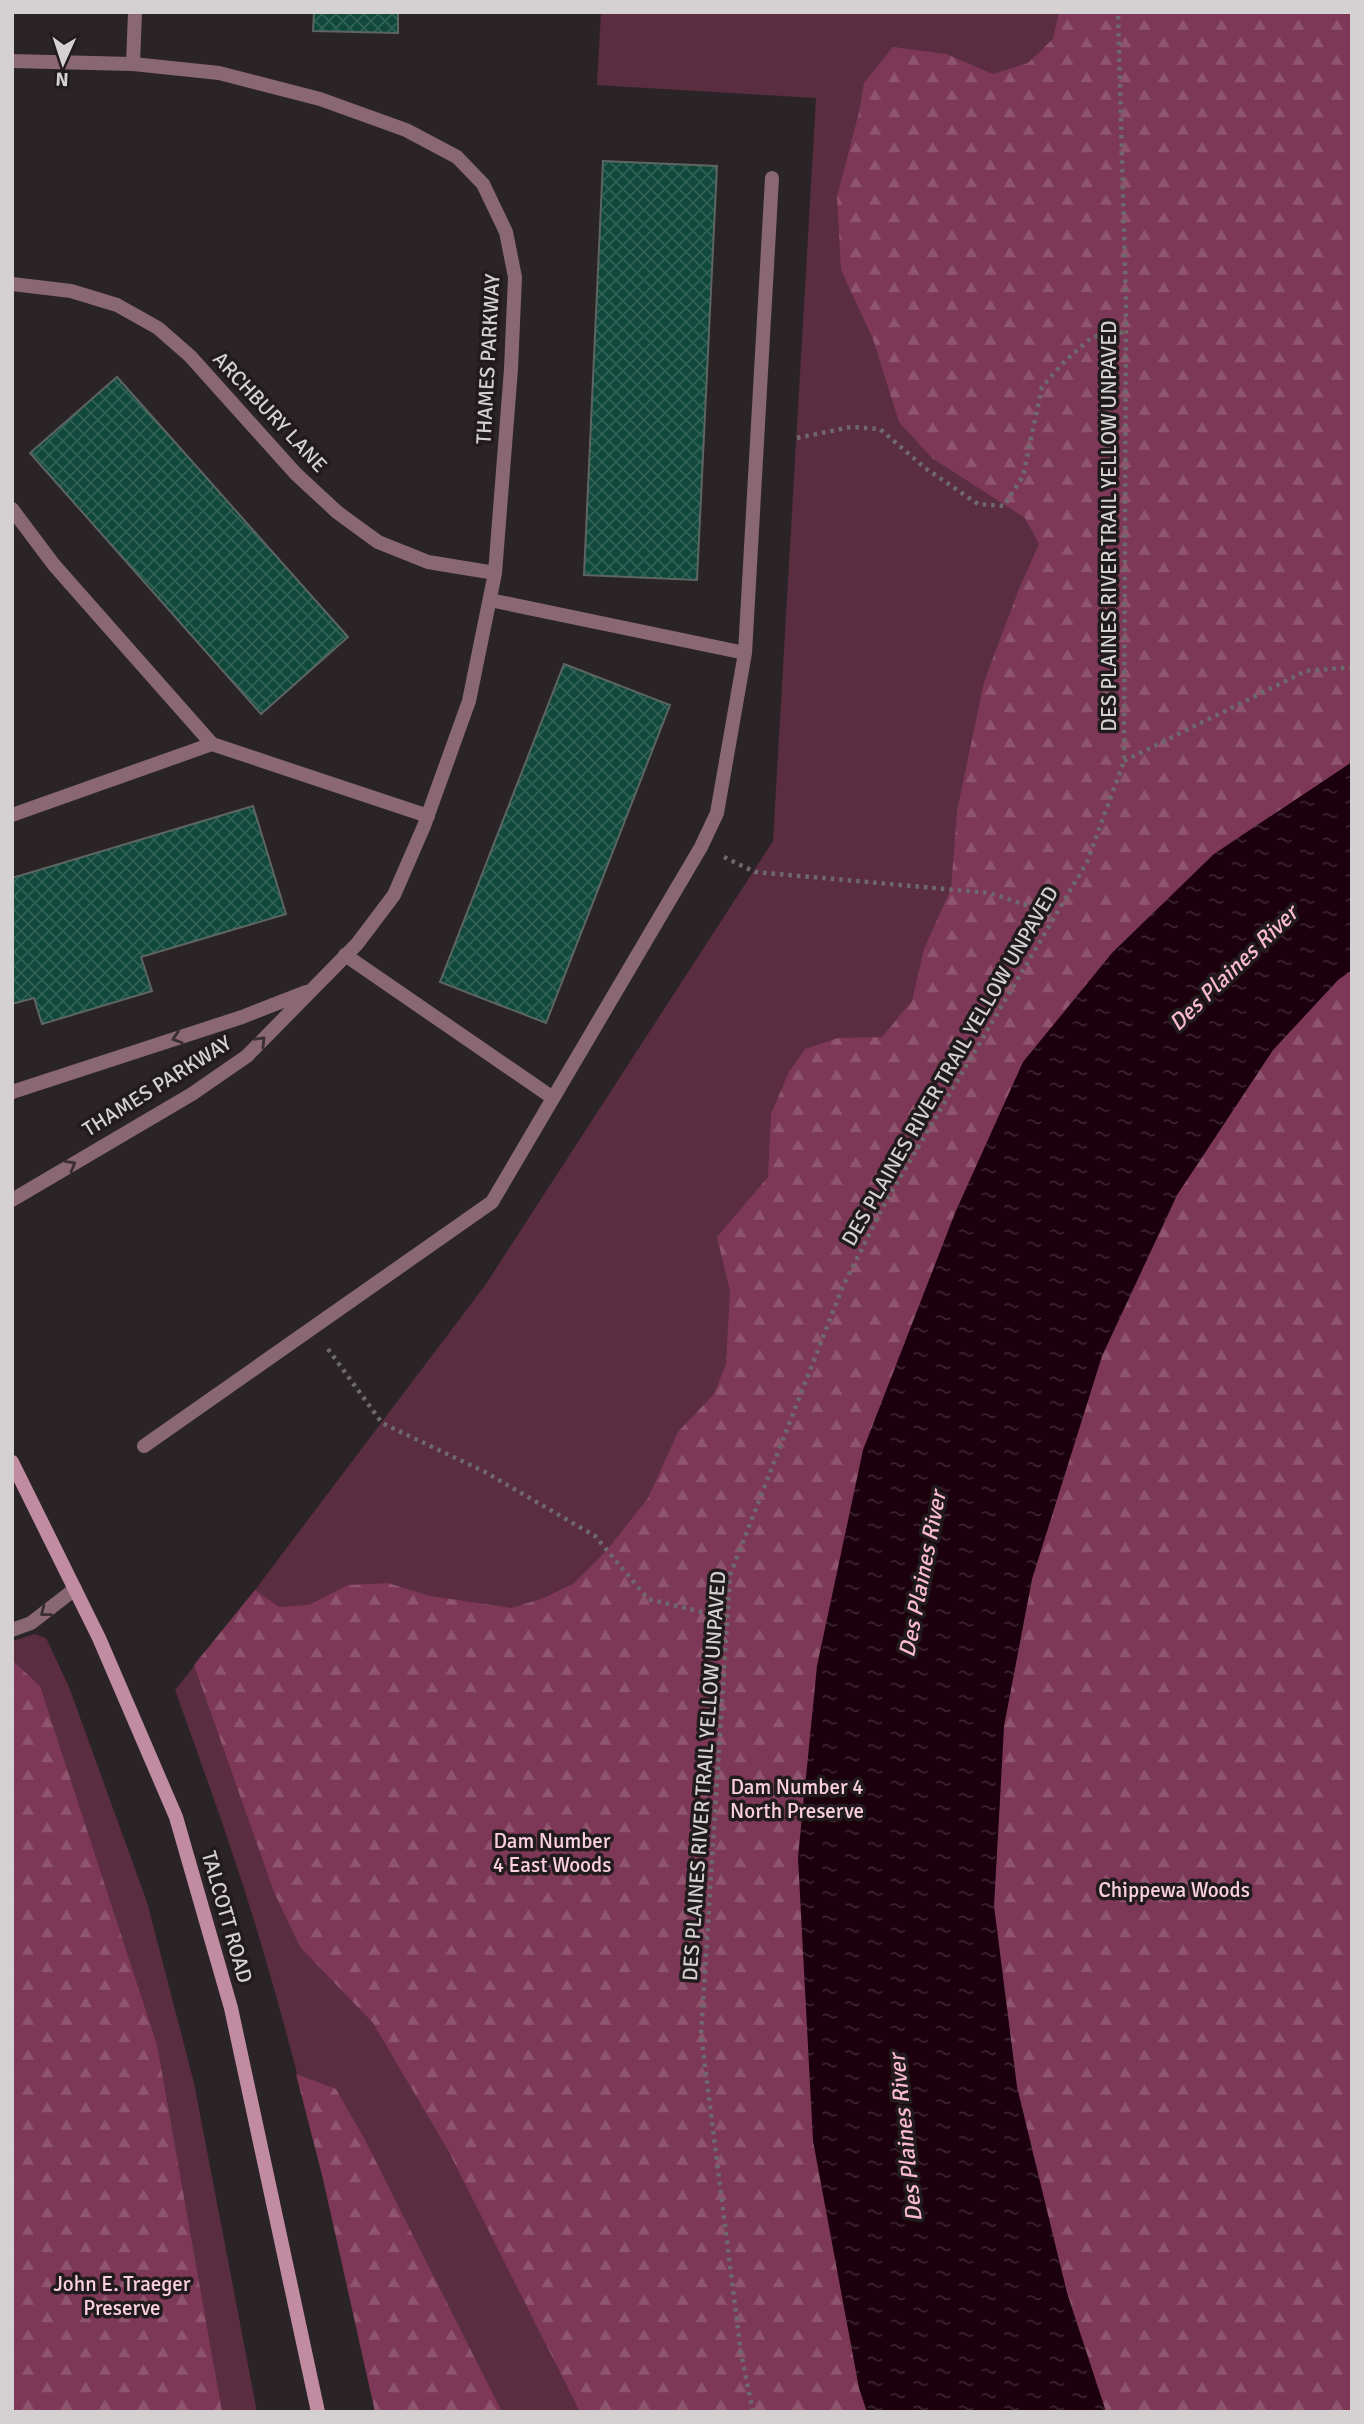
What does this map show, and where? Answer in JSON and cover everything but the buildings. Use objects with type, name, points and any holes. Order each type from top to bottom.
[{"type":"main road","name":"TALCOTT ROAD","points":[[12,1462],[99,1638],[176,1817],[231,2008],[318,2412]]},
{"type":"street","points":[[133,64],[135,12]]},
{"type":"street","name":"THAMES PARKWAY","points":[[12,61],[133,64],[219,73],[332,104],[416,135],[457,157],[483,184],[506,232],[515,277],[511,369],[495,573],[490,600],[469,701],[428,817],[394,895],[357,944],[247,1056],[192,1094],[12,1200]]},
{"type":"street","points":[[144,1446],[492,1202],[701,847],[717,813],[745,653],[772,178]]},
{"type":"street","name":"ARCHBURY LANE","points":[[12,284],[71,291],[117,305],[158,328],[190,356],[296,474],[337,513],[377,542],[428,562],[495,573]]},
{"type":"street","points":[[12,509],[54,565],[212,744],[428,817]]},
{"type":"street","points":[[490,600],[745,653]]},
{"type":"street","points":[[12,815],[212,744]]},
{"type":"street","points":[[345,956],[553,1098]]},
{"type":"street","name":"THAMES PARKWAY","points":[[12,1092],[242,1017],[310,990]]},
{"type":"street","points":[[12,1630],[31,1623],[75,1589]]},
{"type":"path","name":"DES PLAINES RIVER TRAIL YELLOW UNPAVED","points":[[753,2412],[741,2353],[701,2034],[730,1576],[843,1286],[885,1203],[1087,862],[1124,761],[1125,332],[1118,12]]},
{"type":"path","points":[[797,438],[851,427],[880,429],[925,468],[978,504],[1004,506],[1023,476],[1042,387],[1065,360],[1092,337],[1125,332]]},
{"type":"path","points":[[1124,761],[1306,671],[1352,667]]},
{"type":"path","points":[[701,847],[755,872],[990,893],[1055,915]]},
{"type":"path","points":[[313,1328],[382,1423],[485,1472],[595,1536],[649,1599],[727,1618]]},
{"type":"green space","name":"Dam Number 4 North Preserve","points":[[601,12],[1352,12],[1352,2412],[378,2412],[281,2013],[234,1856],[175,1690],[255,1590],[486,1284],[773,841],[816,98],[597,85]]},
{"type":"green space","name":"Dam Number 4 East Woods","points":[[1059,12],[1352,12],[1352,762],[1214,854],[1112,953],[859,2388],[867,2412],[580,2412],[449,2152],[373,2023],[300,1947],[274,1892],[194,1665],[255,1590],[279,1607],[309,1605],[348,1585],[388,1583],[430,1596],[511,1608],[541,1599],[573,1584],[607,1550],[648,1498],[678,1432],[714,1394],[726,1364],[730,1291],[717,1237],[768,1177],[771,1114],[789,1072],[805,1049],[838,1038],[882,1037],[912,1001],[924,949],[951,889],[957,811],[984,682],[1039,544],[1025,518],[932,458],[899,422],[873,339],[841,270],[837,197],[864,83],[893,47],[946,54],[993,74],[1028,63],[1053,39]]},
{"type":"green space","name":"Chippewa Woods","points":[[1352,970],[1352,2412],[1106,2412],[1067,2293],[1017,2087],[994,1906],[1004,1726],[1032,1579],[1102,1356],[1177,1195],[1273,1050],[1338,980]]},
{"type":"green space","name":"John E. Traeger Preserve","points":[[35,1634],[46,1638],[69,1687],[147,1902],[194,2083],[257,2412],[12,2412],[12,1685],[39,1686],[12,1660],[12,1641]]},
{"type":"green space","name":"John E. Traeger Preserve","points":[[12,1660],[40,1686],[157,2045],[222,2412],[12,2412]]},
{"type":"green space","points":[[296,2074],[336,2089],[365,2140],[502,2412],[375,2412],[323,2179]]},
{"type":"water","name":"Des Plaines River","points":[[1352,762],[1352,970],[1338,980],[1273,1050],[1177,1195],[1102,1356],[1032,1579],[1004,1726],[994,1906],[1017,2087],[1067,2293],[1106,2412],[867,2412],[859,2388],[813,2141],[798,1857],[817,1666],[863,1450],[955,1213],[1023,1062],[1112,953],[1214,854]]}]
